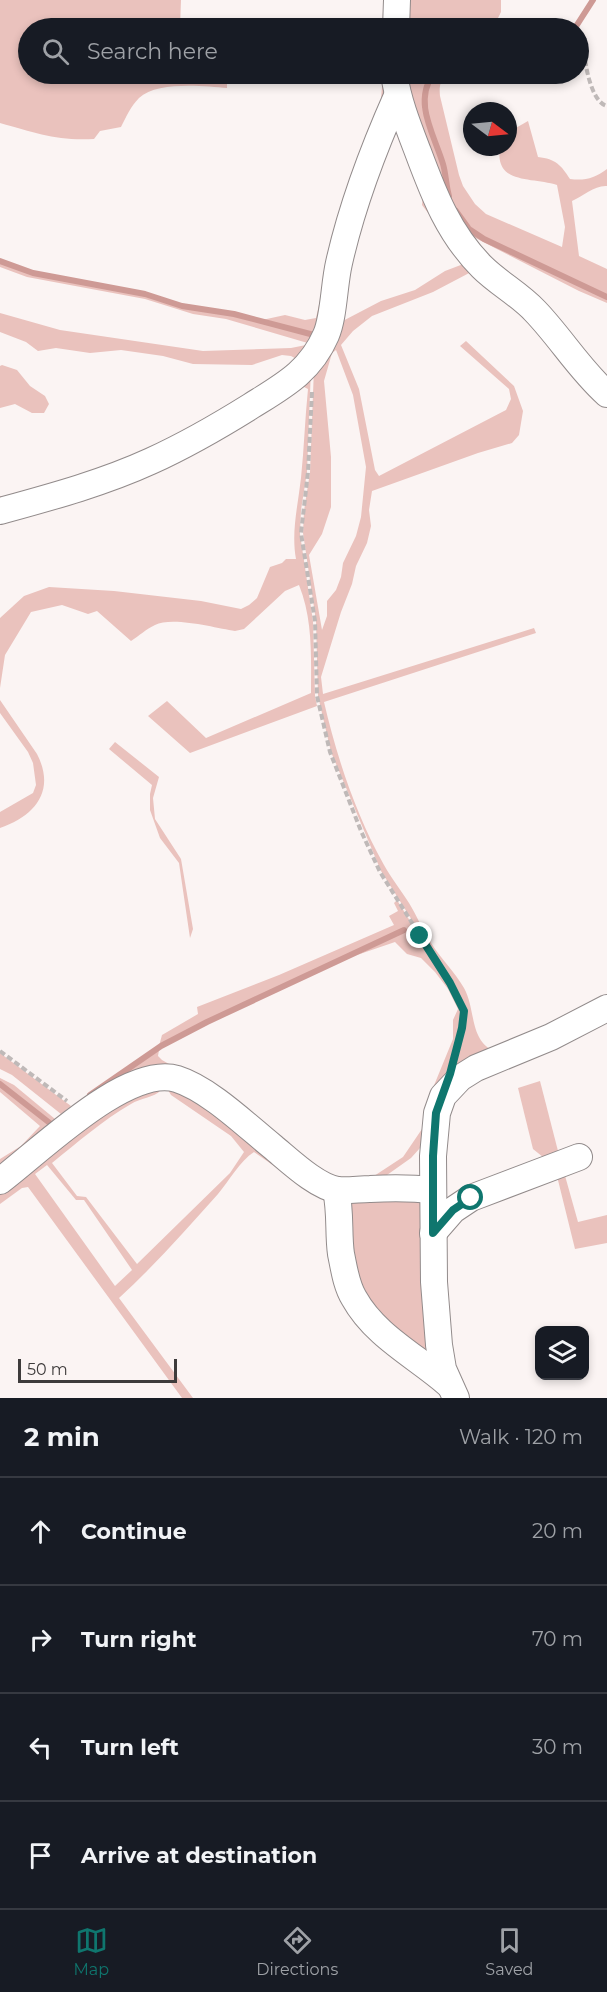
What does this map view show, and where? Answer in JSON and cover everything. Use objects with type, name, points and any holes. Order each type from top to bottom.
[{"type":"street","points":[[396,18],[397,0]]},
{"type":"street","points":[[0,511],[62,494],[151,461],[238,414],[296,378],[313,359],[327,334],[339,264],[354,208],[395,85]]},
{"type":"street","points":[[395,85],[435,198],[451,229],[483,268],[534,310],[576,363],[607,394]]},
{"type":"street","points":[[452,1391],[443,1369],[439,1345],[433,1233],[433,1156],[436,1113],[443,1096],[460,1078],[476,1068],[581,1023],[607,1008]]},
{"type":"street","points":[[0,1181],[83,1115],[119,1090],[135,1083],[157,1078],[175,1079],[189,1084],[239,1118],[313,1179],[336,1190],[405,1187],[433,1190]]},
{"type":"street","points":[[433,1233],[453,1210],[471,1198],[579,1157]]},
{"type":"street","points":[[336,1190],[340,1209],[341,1250],[345,1274],[353,1297],[369,1319],[388,1338],[426,1365],[452,1391]]},
{"type":"path","points":[[589,76],[600,103],[607,106]]},
{"type":"path","points":[[313,359],[308,472],[301,534],[315,621],[316,696],[330,752],[380,872],[460,999],[464,1011],[453,1062]]},
{"type":"path","points":[[0,1051],[83,1115]]},
{"type":"shaded area","points":[[0,0],[181,0],[180,18],[18,18],[18,84],[227,84],[227,88],[181,86],[157,89],[147,93],[134,104],[121,127],[100,131],[94,139],[57,137],[0,123]]},
{"type":"shaded area","points":[[401,0],[501,0],[501,12],[498,18],[409,18]]},
{"type":"shaded area","points":[[382,84],[384,84],[386,94],[321,334],[262,320],[285,315],[305,320],[316,318],[342,203],[381,99]]},
{"type":"shaded area","points":[[406,84],[425,84],[422,107],[442,168],[450,207],[468,230],[483,240],[607,299],[607,303],[579,291],[456,228]]},
{"type":"shaded area","points":[[430,84],[441,84],[440,96],[459,175],[463,186],[475,204],[486,214],[562,247],[565,227],[557,185],[509,174],[503,168],[500,156],[517,156],[517,127],[528,121],[538,157],[549,159],[557,164],[570,179],[590,178],[607,169],[607,186],[594,189],[572,201],[579,256],[607,269],[607,296],[484,237],[462,218],[451,198],[445,167],[426,109],[426,97]]},
{"type":"shaded area","points":[[393,112],[427,188],[547,338],[473,271],[433,292],[372,316],[353,331],[341,345],[359,389],[375,470],[379,476],[506,410],[511,399],[509,389],[460,346],[466,341],[514,386],[523,411],[519,435],[512,443],[372,491],[369,510],[371,526],[367,543],[356,566],[321,677],[323,694],[534,628],[536,633],[324,702],[348,786],[374,846],[431,943],[464,988],[476,1031],[485,1045],[493,1051],[452,1074],[463,1027],[461,998],[381,871],[331,752],[318,696],[316,621],[303,533],[310,472],[314,368],[337,324],[381,301],[415,290],[445,271],[466,263],[422,205],[423,194]],"holes":[[[336,350],[353,395],[366,467],[361,517],[356,536],[343,563],[336,590],[327,601],[327,616],[322,630],[309,555],[322,534],[331,507],[331,457],[324,381],[332,353]]]},
{"type":"shaded area","points":[[0,262],[32,275],[144,295],[182,308],[233,316],[320,338],[311,358],[295,374],[262,397],[185,440],[100,479],[0,508],[0,496],[27,496],[65,487],[108,471],[155,449],[243,401],[302,362],[291,356],[282,355],[252,365],[193,364],[163,356],[121,350],[90,353],[56,348],[38,351],[26,342],[0,332],[0,313],[60,330],[203,351],[291,348],[311,344],[226,319],[193,314],[145,299],[27,277],[0,267]]},
{"type":"shaded area","points":[[0,366],[17,370],[30,386],[45,396],[49,404],[44,413],[32,413],[15,404],[0,408]]},
{"type":"shaded area","points":[[311,368],[307,472],[300,534],[313,621],[317,706],[190,753],[148,716],[167,701],[206,738],[311,693],[309,625],[299,585],[285,591],[244,629],[235,631],[206,625],[172,622],[152,627],[131,641],[97,611],[88,614],[62,605],[31,612],[5,655],[0,688],[0,618],[24,596],[49,587],[114,591],[201,601],[241,609],[257,598],[270,567],[286,559],[296,559],[295,529],[308,389],[302,386],[87,490]]},
{"type":"shaded area","points":[[0,700],[37,754],[44,779],[43,791],[32,809],[23,817],[0,828],[0,812],[33,793],[36,785],[33,763],[28,752],[0,713]]},
{"type":"shaded area","points":[[115,742],[159,777],[153,798],[155,819],[181,859],[193,929],[190,938],[179,863],[160,838],[150,810],[152,785],[109,749]]},
{"type":"shaded area","points":[[397,900],[449,984],[462,1011],[449,1073],[427,1135],[411,1158],[387,1175],[368,1182],[342,1183],[323,1180],[223,1102],[180,1075],[153,1071],[142,1072],[101,1093],[80,1110],[76,1106],[159,1050],[158,1056],[162,1060],[211,1088],[303,1161],[323,1174],[337,1178],[363,1179],[374,1176],[403,1157],[422,1129],[426,1105],[453,1039],[453,1020],[458,1009],[448,989],[435,972],[421,958],[407,954],[395,942],[357,955],[406,931],[405,927],[206,1021],[159,1046],[162,1035],[198,1014],[197,1007],[279,975],[394,925],[389,916],[398,911],[394,903]]},
{"type":"shaded area","points":[[0,1053],[71,1106],[61,1114],[12,1075],[0,1069]]},
{"type":"shaded area","points":[[0,1078],[14,1085],[55,1119],[51,1122],[0,1083]]},
{"type":"shaded area","points":[[540,1081],[558,1151],[543,1157],[533,1149],[518,1088]]},
{"type":"shaded area","points":[[0,1086],[49,1124],[25,1147],[0,1166],[0,1159],[21,1146],[40,1126],[0,1092]]},
{"type":"shaded area","points":[[184,1088],[300,1184],[254,1152],[239,1166],[218,1194],[182,1234],[119,1298],[193,1398],[182,1398],[28,1187],[22,1188],[0,1204],[0,1185],[124,1091]],"holes":[[[161,1090],[168,1090],[171,1095],[231,1136],[244,1152],[230,1173],[137,1264],[86,1197],[77,1196],[52,1163],[110,1117]],[[47,1165],[76,1200],[84,1200],[132,1270],[115,1286],[35,1174]]]},
{"type":"shaded area","points":[[562,1165],[578,1222],[607,1215],[607,1243],[575,1249],[555,1168]]},
{"type":"shaded area","points":[[353,1197],[428,1198],[435,1363],[361,1299],[346,1217]]},
{"type":"waterway","points":[[581,18],[593,0]]},
{"type":"waterway","points":[[428,84],[425,96],[427,119],[443,164],[449,196]]},
{"type":"waterway","points":[[456,211],[469,229],[484,239],[607,297]]},
{"type":"waterway","points":[[0,261],[33,273],[145,294],[182,306],[234,314],[318,336]]},
{"type":"waterway","points":[[90,1095],[161,1046],[207,1022],[404,930]]},
{"type":"waterway","points":[[0,1084],[51,1124]]},
{"type":"route","points":[[420,936],[460,999],[464,1011],[450,1074],[436,1113],[433,1156],[433,1233],[453,1210],[471,1198]]}]
